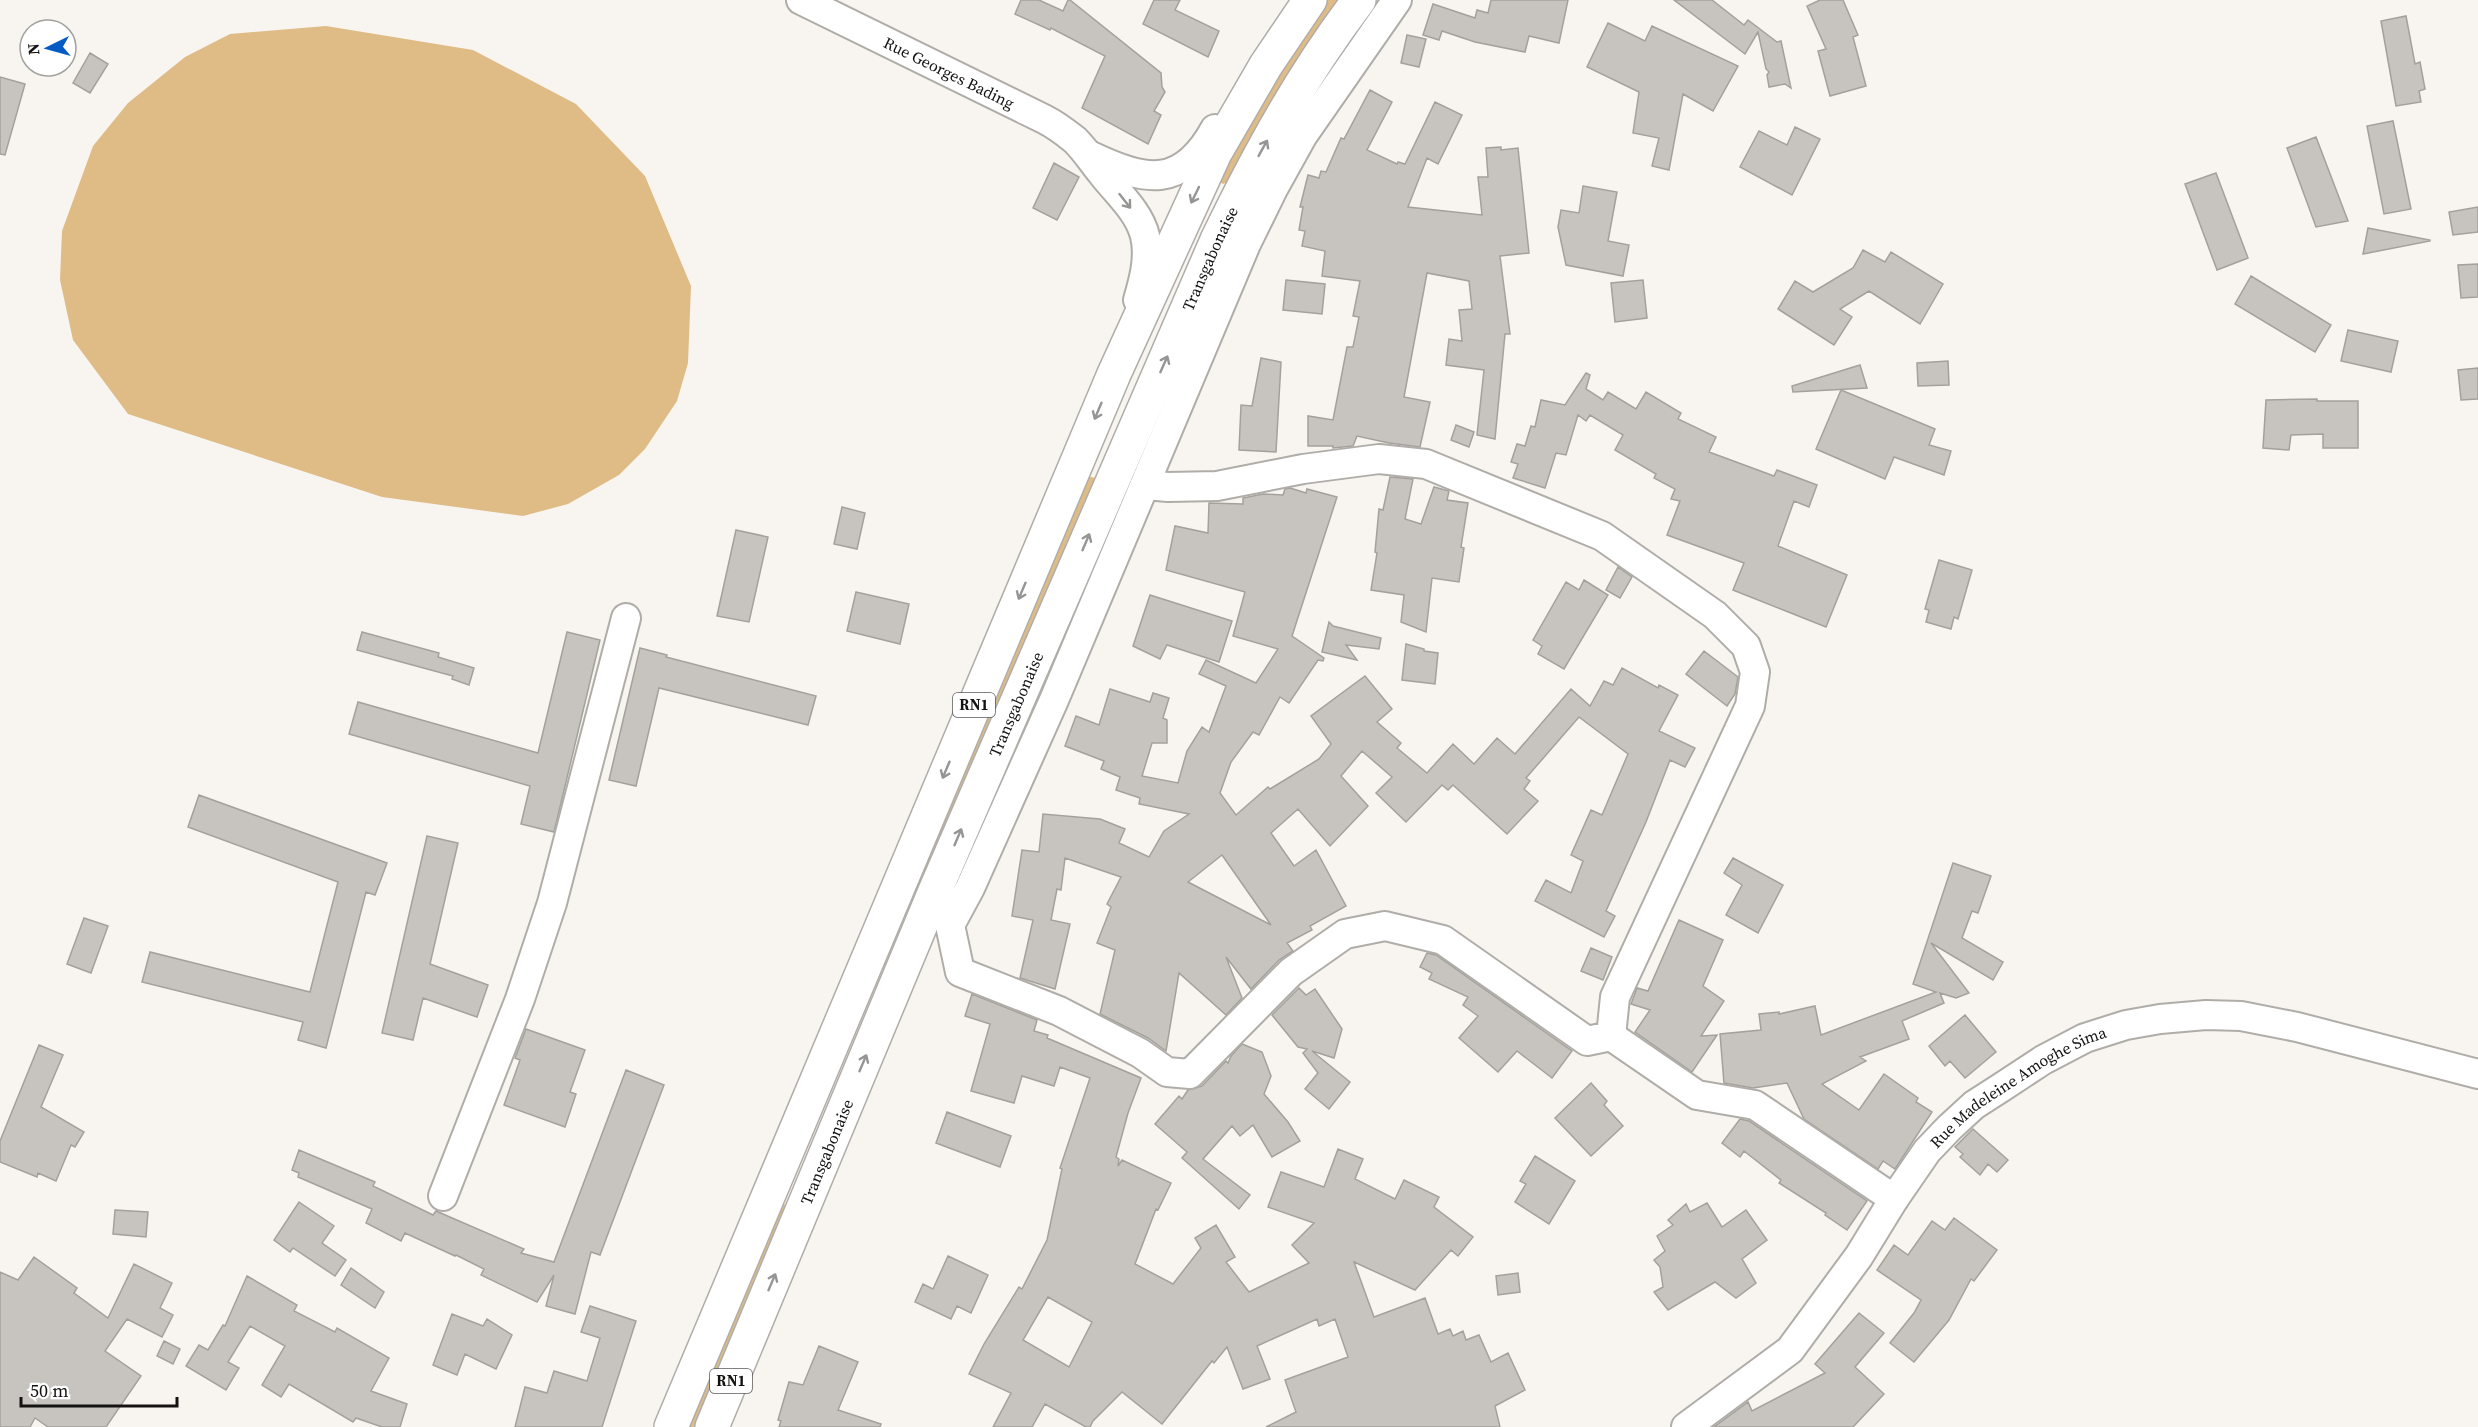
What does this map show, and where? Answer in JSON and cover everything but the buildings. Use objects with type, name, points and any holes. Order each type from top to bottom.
[{"type":"highway","name":"RN1","points":[[671,1427],[1114,374],[1215,153],[1266,65],[1310,0]]},
{"type":"highway","name":"Transgabonaise","points":[[712,1427],[935,891],[1217,240],[1250,171],[1282,114],[1359,0]]},
{"type":"street","name":"Rue Georges Bading","points":[[801,0],[1059,127],[1089,155]]},
{"type":"street","points":[[950,926],[970,888],[1054,700],[1214,318],[1273,189],[1303,135],[1397,0]]},
{"type":"street","points":[[1089,155],[1120,170],[1137,175],[1155,177],[1169,175],[1195,159],[1238,93],[1266,65]]},
{"type":"street","points":[[1089,155],[1140,222],[1146,244],[1144,280],[1114,374]]},
{"type":"street","points":[[1146,485],[1217,486],[1303,469],[1379,459],[1426,464],[1602,536],[1715,615],[1746,646],[1755,672],[1750,706],[1615,996],[1611,1036]]},
{"type":"street","points":[[443,1196],[520,999],[552,903],[626,618]]},
{"type":"street","points":[[1023,688],[1054,700]]},
{"type":"street","points":[[935,891],[950,926],[960,972],[1059,1011],[1140,1053],[1167,1072],[1190,1074],[1291,972],[1345,934],[1385,926],[1443,940],[1587,1041],[1611,1036],[1697,1095],[1755,1105],[1894,1199]]},
{"type":"street","name":"Rue Madeleine Amoghe Sima","points":[[1686,1427],[1790,1350],[1859,1256],[1927,1151],[1974,1105],[2043,1060],[2085,1038],[2126,1025],[2206,1015],[2241,1016],[2297,1027],[2478,1074]]},
{"type":"shaded area","points":[[1326,0],[1341,0],[1230,181],[1223,184],[1218,181],[1243,126]]},
{"type":"shaded area","points":[[326,26],[473,50],[576,104],[645,176],[691,286],[688,363],[677,401],[645,449],[619,475],[568,504],[523,516],[382,497],[128,414],[73,340],[60,280],[62,231],[93,146],[128,103],[185,57],[230,34]]},
{"type":"shaded area","points":[[1088,476],[1095,478],[1085,509],[911,918],[900,914]]},
{"type":"shaded area","points":[[780,1203],[789,1206],[698,1427],[686,1427]]}]
